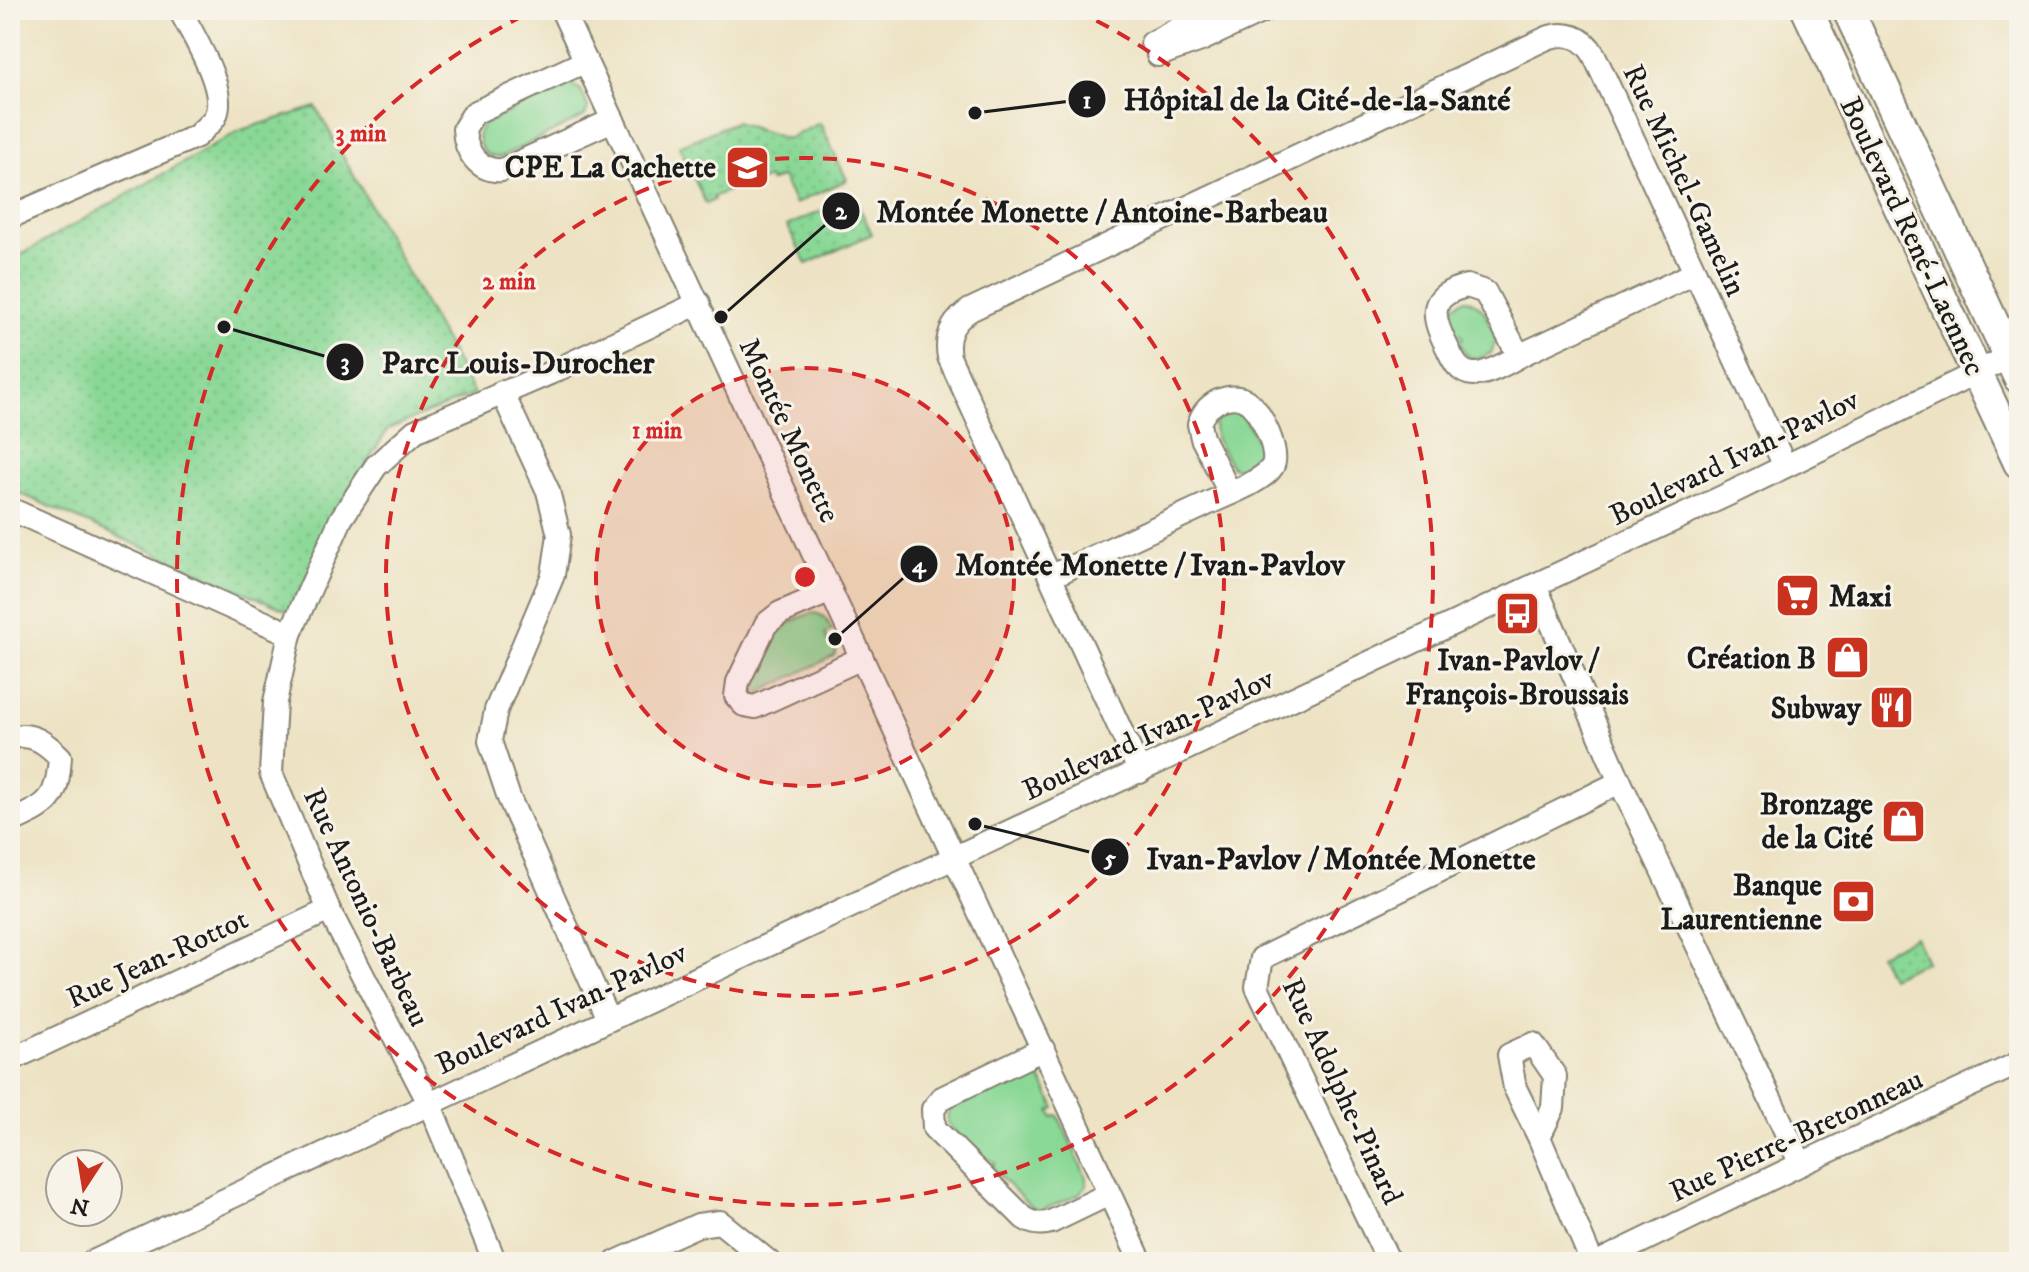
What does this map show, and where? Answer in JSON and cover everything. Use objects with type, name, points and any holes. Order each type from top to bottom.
[{"type":"street","points":[[10,217],[197,136],[215,116],[218,101],[214,78],[180,10]]},
{"type":"street","name":"Montée Monette","points":[[562,10],[1141,1262]]},
{"type":"street","points":[[1214,10],[1155,49],[1201,40],[1265,10]]},
{"type":"street","name":"Boulevard René-Laennec","points":[[1807,10],[2019,463]]},
{"type":"street","name":"Boulevard René-Laennec","points":[[1848,10],[2016,362]]},
{"type":"street","name":"Rue Michel-Gamelin","points":[[1140,772],[949,357],[948,339],[960,317],[984,304],[1539,41],[1565,34],[1582,40],[1591,49],[1785,466]]},
{"type":"street","points":[[586,61],[474,113],[464,129],[469,148],[482,167],[502,170],[613,120]]},
{"type":"street","points":[[1519,356],[1695,273]]},
{"type":"street","name":"Rue Antonio-Barbeau","points":[[495,1262],[429,1103],[329,910],[271,773],[275,702],[290,634],[341,519],[376,466],[415,431],[550,373],[699,303]]},
{"type":"street","name":"Boulevard Ivan-Pavlov","points":[[93,1262],[1140,772],[1977,373],[2016,362]]},
{"type":"street","points":[[502,392],[548,491],[559,535],[553,575],[496,710],[490,741],[509,798],[608,1019]]},
{"type":"street","points":[[1052,576],[1230,493]]},
{"type":"street","points":[[10,509],[290,634]]},
{"type":"street","points":[[1535,585],[1620,782],[1801,1164]]},
{"type":"street","points":[[831,591],[780,613],[766,624],[737,684],[738,699],[744,705],[755,707],[862,658]]},
{"type":"street","points":[[10,738],[29,736],[45,742],[60,757],[58,786],[44,806],[10,822]]},
{"type":"street","name":"Rue Adolphe-Pinard","points":[[1389,1262],[1257,987],[1262,958],[1620,782]]},
{"type":"street","name":"Rue Jean-Rottot","points":[[10,1060],[329,910]]},
{"type":"street","points":[[1043,1049],[942,1098],[933,1109],[934,1128],[1032,1223],[1051,1222],[1109,1194]]},
{"type":"street","name":"Rue Pierre-Bretonneau","points":[[1599,1262],[2019,1063]]},
{"type":"street","points":[[1539,1137],[1592,1262]]},
{"type":"street","points":[[616,1262],[698,1225],[720,1222],[769,1262]]},
{"type":"green space","points":[[568,83],[581,90],[588,107],[585,116],[503,156],[485,153],[478,137],[482,125]]},
{"type":"green space","points":[[316,107],[474,394],[388,429],[335,515],[292,613],[10,489],[10,261],[241,130]]},
{"type":"green space","points":[[735,122],[787,139],[820,123],[847,180],[795,204],[782,177],[770,182],[768,178],[744,189],[738,186],[713,197],[714,200],[706,204],[679,146]]},
{"type":"green space","points":[[854,196],[872,234],[807,264],[787,226]]},
{"type":"green space","points":[[1465,299],[1482,309],[1496,340],[1491,353],[1479,359],[1468,357],[1458,341],[1463,338],[1460,334],[1455,337],[1448,319],[1453,306]]},
{"type":"green space","points":[[1228,410],[1243,415],[1259,445],[1260,457],[1250,470],[1232,467],[1215,438],[1214,424]]},
{"type":"green space","points":[[812,613],[827,620],[832,630],[825,634],[829,643],[837,641],[834,656],[753,696],[748,694],[760,663],[767,666],[769,660],[762,659],[771,640],[786,625]]},
{"type":"green space","points":[[1915,937],[1926,961],[1890,977],[1879,954]]},
{"type":"green space","points":[[1027,1071],[1037,1076],[1044,1085],[1055,1108],[1050,1111],[1053,1117],[1058,1115],[1086,1177],[1086,1186],[1078,1195],[1040,1211],[1031,1207],[991,1168],[995,1163],[989,1159],[985,1163],[947,1123],[948,1111],[953,1107]]},
{"type":"place","name":"Hôpital de la Cité-de-la-Santé","points":[[975,113]]},
{"type":"place","name":"CPE La Cachette","points":[[747,167]]},
{"type":"place","name":"Montée Monette / Antoine-Barbeau","points":[[721,317]]},
{"type":"place","name":"Parc Louis-Durocher","points":[[224,327]]},
{"type":"place","name":"Maxi","points":[[1798,596]]},
{"type":"place","name":"Ivan-Pavlov / François-Broussais","points":[[1517,614]]},
{"type":"place","name":"Montée Monette / Ivan-Pavlov","points":[[835,639]]},
{"type":"place","name":"Création B","points":[[1847,658]]},
{"type":"place","name":"Subway","points":[[1892,708]]},
{"type":"place","name":"Bronzage de la Cité","points":[[1904,821]]},
{"type":"place","name":"Ivan-Pavlov / Montée Monette","points":[[975,824]]},
{"type":"place","name":"Banque Laurentienne","points":[[1853,902]]}]
